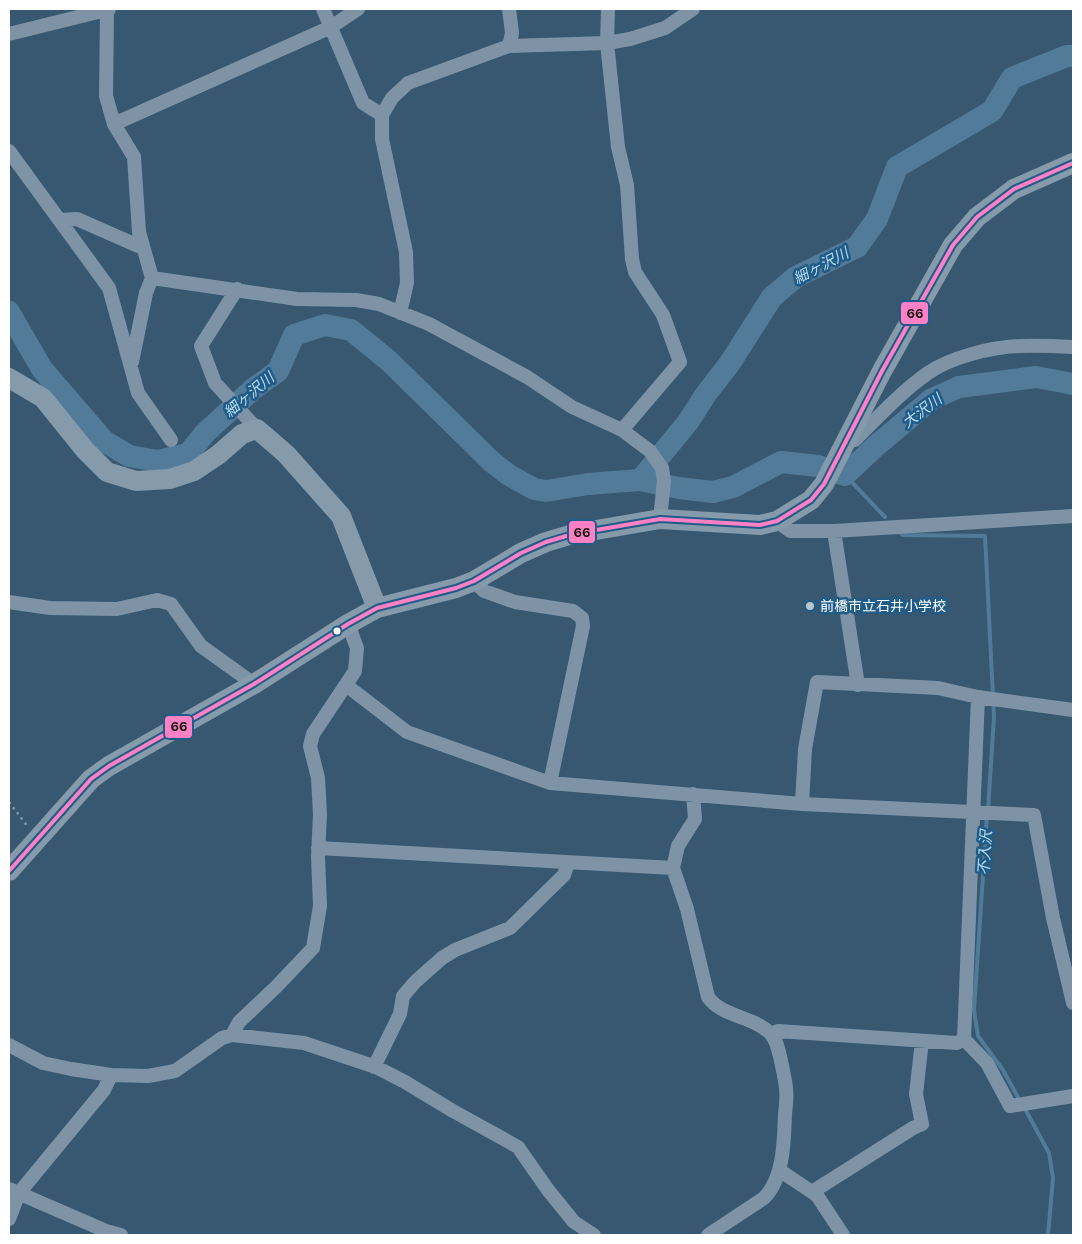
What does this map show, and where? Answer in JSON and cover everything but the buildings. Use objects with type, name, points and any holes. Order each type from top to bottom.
[{"type":"street","points":[[323,9],[363,103],[382,115]]},
{"type":"street","points":[[114,124],[331,27],[358,9]]},
{"type":"street","points":[[508,46],[512,33],[509,9]]},
{"type":"street","points":[[608,9],[607,42],[618,147],[627,186],[632,259],[635,272],[663,315],[680,362],[622,430]]},
{"type":"street","points":[[400,313],[407,283],[406,252],[382,139],[382,115],[392,98],[408,83],[508,46],[607,42],[630,39],[665,28],[693,9]]},
{"type":"street","points":[[9,34],[102,10],[106,96],[114,124],[134,157],[139,232],[152,278],[146,293],[131,368]]},
{"type":"street","points":[[9,151],[109,288],[138,393],[171,440]]},
{"type":"street","points":[[9,871],[91,778],[254,684],[348,624],[377,608],[456,588],[474,581],[521,553],[546,542],[573,534],[660,518],[760,526],[777,521],[811,500],[824,484],[882,372],[953,245],[977,217],[1014,189],[1073,163]]},
{"type":"street","points":[[60,220],[77,219],[143,248]]},
{"type":"street","points":[[152,278],[297,299],[356,300],[379,304],[429,324],[527,377],[572,408],[622,430],[650,451],[662,468],[663,488],[660,518]]},
{"type":"street","points":[[237,289],[202,346],[215,383],[252,424],[286,454],[341,516],[377,608]]},
{"type":"street","points":[[842,449],[855,440],[910,386],[942,365],[982,352],[1018,346],[1073,347]]},
{"type":"street","points":[[9,378],[43,398],[85,450],[107,472],[136,481],[170,479],[194,471],[218,456],[252,424]]},
{"type":"street","points":[[777,521],[790,531],[834,531],[1073,516]]},
{"type":"street","points":[[834,531],[858,685]]},
{"type":"street","points":[[474,581],[484,591],[514,602],[573,611],[582,618],[583,626],[550,783]]},
{"type":"street","points":[[9,602],[60,608],[117,609],[157,600],[171,604],[201,646],[254,684]]},
{"type":"street","points":[[232,1035],[239,1022],[276,987],[312,948],[320,906],[318,848],[320,814],[318,778],[310,746],[313,734],[355,671],[357,648],[348,624]]},
{"type":"street","points":[[802,804],[805,749],[817,682],[938,688],[988,698],[1073,710]]},
{"type":"street","points":[[346,685],[407,732],[550,783],[802,804],[1034,815],[1053,918],[1073,1003]]},
{"type":"street","points":[[988,698],[972,811],[964,1039],[987,1063],[1010,1106],[1073,1096]]},
{"type":"street","points":[[693,794],[695,820],[678,846],[673,868],[687,910],[708,997],[718,1008],[757,1024],[771,1034],[778,1048],[786,1089],[784,1140],[778,1170],[770,1192],[764,1198],[708,1235]]},
{"type":"street","points":[[318,848],[673,868]]},
{"type":"street","points":[[374,1067],[398,1019],[403,996],[415,982],[442,958],[455,950],[510,928],[564,876],[568,863]]},
{"type":"street","points":[[771,1034],[778,1031],[957,1044],[964,1039]]},
{"type":"street","points":[[9,1044],[43,1062],[71,1069],[111,1075],[148,1076],[175,1071],[222,1038],[232,1035],[304,1043],[374,1067],[405,1082],[453,1111],[518,1146],[548,1190],[574,1222],[594,1235]]},
{"type":"street","points":[[812,1192],[922,1124],[916,1094],[922,1041]]},
{"type":"street","points":[[9,1219],[14,1191],[104,1090],[111,1075]]},
{"type":"street","points":[[778,1170],[818,1197],[843,1235]]},
{"type":"street","points":[[14,1191],[106,1231],[121,1235]]},
{"type":"path","points":[[9,802],[38,839]]},
{"type":"waterway","name":"細ヶ沢川","points":[[642,478],[688,422],[706,394],[730,363],[772,297],[796,277],[857,247],[877,219],[897,167],[992,111],[1012,78],[1067,56],[1073,56]]},
{"type":"waterway","name":"細ヶ沢川","points":[[9,312],[42,369],[104,441],[129,456],[158,461],[188,454],[205,433],[253,389],[278,371],[294,335],[325,325],[351,330],[389,361],[492,462],[509,475],[534,489],[546,491],[588,484],[640,480],[679,488],[713,492],[733,487],[781,462],[818,466],[845,475],[877,445],[932,399],[959,387],[1036,377],[1073,384]]},
{"type":"waterway","name":"不入沢","points":[[845,475],[885,517]]},
{"type":"waterway","name":"不入沢","points":[[899,532],[903,535],[985,536],[994,717],[988,810]]},
{"type":"waterway","name":"不入沢","points":[[987,816],[974,1010],[978,1036],[1003,1070],[1020,1101]]},
{"type":"waterway","name":"不入沢","points":[[1024,1107],[1049,1153],[1053,1178],[1048,1235]]},
{"type":"transit line","name":"66","points":[[9,871],[91,779],[109,766],[254,684],[348,624],[377,608],[456,588],[474,581],[521,553],[546,542],[573,534],[660,519],[760,525],[777,521],[811,500],[824,484],[882,371],[953,245],[977,217],[1014,189],[1073,163]]},
{"type":"place","name":"前橋市立石井小学校","points":[[810,606]]},
{"type":"water label","name":"大沢川","points":[[922,411]]}]
